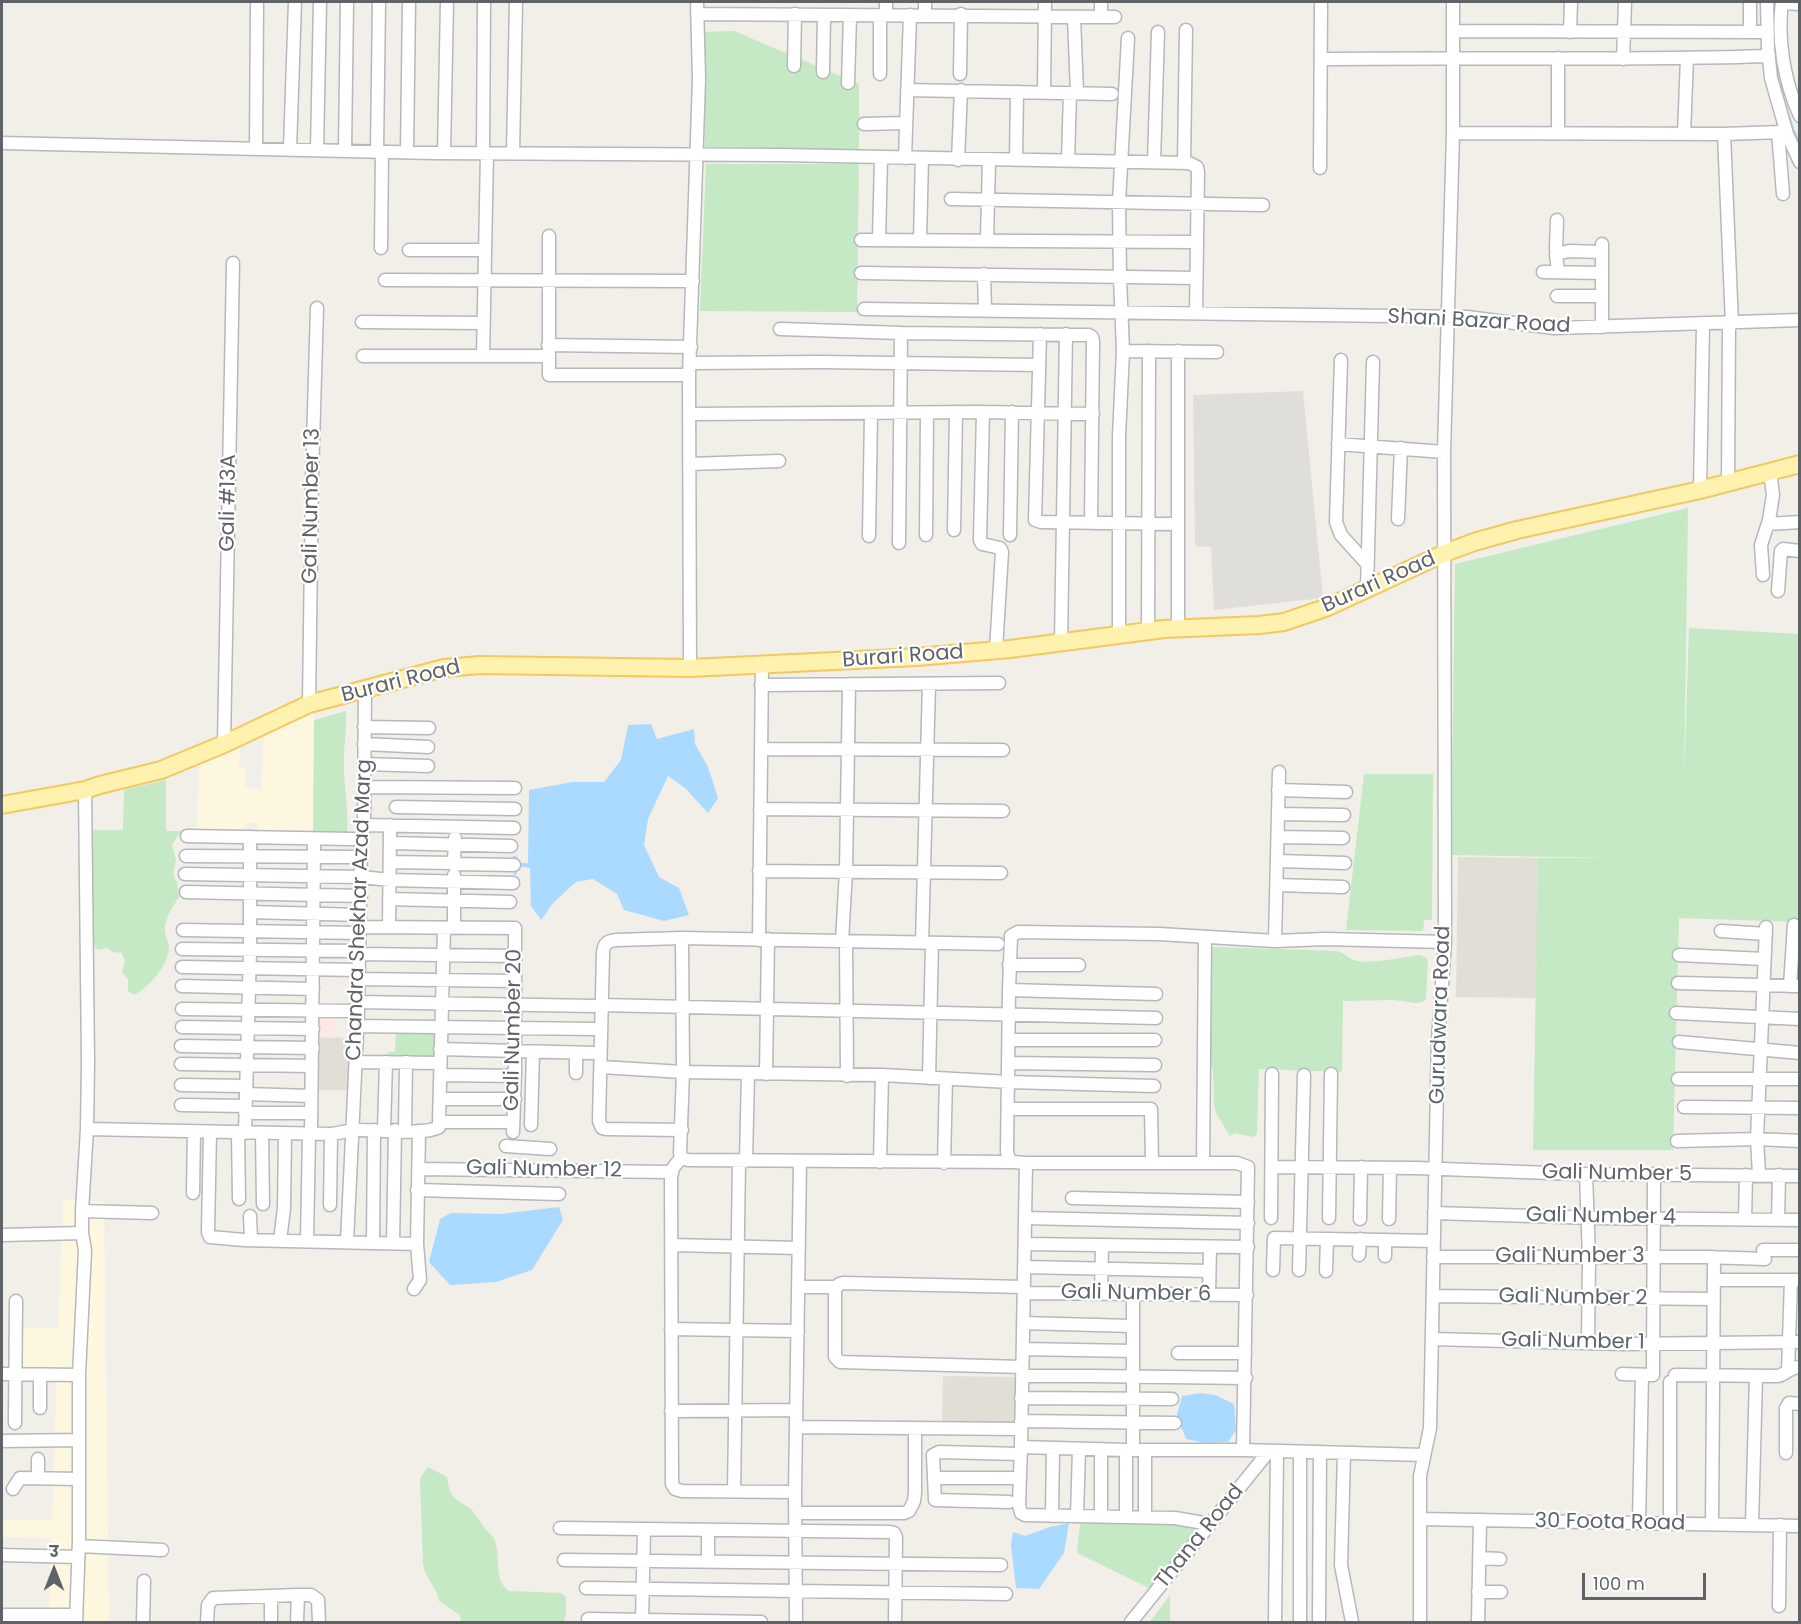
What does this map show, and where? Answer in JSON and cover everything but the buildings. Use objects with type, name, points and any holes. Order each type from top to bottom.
[{"type":"main road","name":"Burari Road","points":[[2,805],[85,790],[100,784],[161,770],[224,744],[309,704],[430,671],[464,665],[690,668],[762,665],[996,650],[1178,628],[1284,622],[1328,607],[1445,553],[1517,530],[1700,490],[1800,464]]},
{"type":"street","points":[[290,149],[296,2]]},
{"type":"street","points":[[317,150],[320,2]]},
{"type":"street","points":[[345,151],[347,2]]},
{"type":"street","points":[[379,2],[381,248]]},
{"type":"street","points":[[407,152],[409,2]]},
{"type":"street","points":[[444,153],[447,2]]},
{"type":"street","points":[[483,356],[484,2]]},
{"type":"street","points":[[513,153],[516,2]]},
{"type":"street","points":[[794,66],[801,2]]},
{"type":"street","points":[[842,2],[846,16],[848,83]]},
{"type":"street","points":[[880,74],[883,15],[886,2]]},
{"type":"street","points":[[1044,92],[1045,2]]},
{"type":"street","points":[[1101,2],[1101,17]]},
{"type":"street","points":[[1320,168],[1321,2]]},
{"type":"street","name":"Gurudwara Road","points":[[1420,1623],[1420,1476],[1430,1428],[1438,1040],[1445,942],[1444,452],[1453,133],[1453,2]]},
{"type":"street","points":[[1570,32],[1572,2]]},
{"type":"street","points":[[1623,59],[1625,2]]},
{"type":"street","points":[[1750,2],[1750,32]]},
{"type":"street","points":[[1767,2],[1769,56],[1783,133],[1783,194]]},
{"type":"street","points":[[1800,4],[1782,2],[1783,53],[1800,116]]},
{"type":"street","points":[[256,148],[257,3]]},
{"type":"street","points":[[690,668],[690,369],[699,79],[697,8],[846,16],[910,15],[925,8],[965,10],[1009,8],[1044,16],[1115,17]]},
{"type":"street","points":[[960,74],[965,10]]},
{"type":"street","points":[[823,72],[824,15]]},
{"type":"street","points":[[905,158],[910,15]]},
{"type":"street","points":[[1068,161],[1073,93],[1074,16]]},
{"type":"street","points":[[1184,163],[1186,30]]},
{"type":"street","points":[[1453,31],[1768,32]]},
{"type":"street","points":[[1154,162],[1158,32]]},
{"type":"street","points":[[1119,635],[1118,524],[1123,351],[1119,202],[1128,38]]},
{"type":"street","points":[[1321,59],[1453,57],[1623,59],[1769,56]]},
{"type":"street","points":[[1558,58],[1558,133]]},
{"type":"street","points":[[1684,134],[1687,58]]},
{"type":"street","points":[[907,90],[1112,94]]},
{"type":"street","points":[[958,160],[961,90]]},
{"type":"street","points":[[1016,160],[1017,92]]},
{"type":"street","points":[[864,124],[906,123]]},
{"type":"street","points":[[1453,133],[1783,133]]},
{"type":"street","points":[[1783,133],[1800,162]]},
{"type":"street","points":[[1724,134],[1731,324],[1728,483]]},
{"type":"street","points":[[2,143],[379,152],[696,154],[1194,164],[1197,167],[1198,203],[1196,313]]},
{"type":"street","points":[[879,240],[881,158]]},
{"type":"street","points":[[920,240],[922,158]]},
{"type":"street","points":[[987,240],[989,160]]},
{"type":"street","points":[[951,199],[1263,205]]},
{"type":"street","points":[[1556,249],[1557,220]]},
{"type":"street","points":[[549,236],[548,351],[551,376],[822,362],[1039,365]]},
{"type":"street","points":[[861,240],[1196,242]]},
{"type":"street","points":[[1557,272],[1556,255],[1569,251],[1602,248],[1602,327]]},
{"type":"street","points":[[409,250],[484,250]]},
{"type":"street","name":"Gali #13A","points":[[224,744],[233,263]]},
{"type":"street","points":[[1543,272],[1602,273]]},
{"type":"street","points":[[861,273],[1196,278]]},
{"type":"street","points":[[984,274],[985,311]]},
{"type":"street","points":[[385,280],[693,281]]},
{"type":"street","points":[[1557,296],[1601,296]]},
{"type":"street","name":"Gali Number 13","points":[[309,704],[317,308]]},
{"type":"street","name":"Shani Bazar Road","points":[[864,309],[1449,317],[1554,328],[1800,320]]},
{"type":"street","points":[[362,322],[483,323]]},
{"type":"street","points":[[1700,490],[1703,324]]},
{"type":"street","points":[[780,329],[901,333],[1084,334],[1092,337],[1093,414],[1090,523]]},
{"type":"street","points":[[899,543],[901,333]]},
{"type":"street","points":[[1040,334],[1035,520],[1041,522],[1177,524]]},
{"type":"street","points":[[1061,642],[1066,334]]},
{"type":"street","points":[[363,356],[483,356],[548,351],[691,346]]},
{"type":"street","points":[[1123,351],[1217,352]]},
{"type":"street","points":[[1148,631],[1149,351]]},
{"type":"street","points":[[1178,351],[1178,628]]},
{"type":"street","points":[[1341,360],[1336,522],[1345,540],[1368,565]]},
{"type":"street","points":[[1368,589],[1373,362]]},
{"type":"street","points":[[954,530],[956,412]]},
{"type":"street","points":[[983,412],[980,540],[982,543],[999,548],[1002,552],[996,650]]},
{"type":"street","points":[[1010,536],[1012,412]]},
{"type":"street","points":[[690,414],[1037,412],[1093,414]]},
{"type":"street","points":[[869,536],[871,413]]},
{"type":"street","points":[[926,535],[927,413]]},
{"type":"street","points":[[1338,444],[1444,452]]},
{"type":"street","points":[[1398,519],[1401,448]]},
{"type":"street","points":[[690,464],[779,461]]},
{"type":"street","points":[[1763,575],[1761,545],[1768,524],[1773,495],[1770,472]]},
{"type":"street","points":[[1768,524],[1800,522]]},
{"type":"street","points":[[1778,591],[1781,551],[1783,549],[1800,551]]},
{"type":"street","points":[[762,665],[759,871],[766,1009],[766,1074]]},
{"type":"street","points":[[762,685],[999,683]]},
{"type":"street","points":[[847,1076],[844,942],[849,684]]},
{"type":"street","points":[[929,684],[925,872],[929,1078]]},
{"type":"street","name":"Chandra Shekhar Azad Marg","points":[[347,1242],[359,1007],[365,689]]},
{"type":"street","points":[[364,727],[429,728]]},
{"type":"street","points":[[364,744],[428,747]]},
{"type":"street","points":[[761,749],[1003,750]]},
{"type":"street","points":[[364,764],[428,766]]},
{"type":"street","points":[[1275,941],[1278,772]]},
{"type":"street","points":[[364,787],[515,788]]},
{"type":"street","points":[[389,927],[390,843],[396,807],[396,787]]},
{"type":"street","points":[[87,1129],[332,1134],[354,1130],[419,1131],[439,1127],[443,956],[454,901],[456,789]]},
{"type":"street","points":[[6,1617],[76,1619],[79,1552],[79,1376],[85,1250],[82,1210],[87,1129],[85,790]]},
{"type":"street","points":[[1278,790],[1346,792]]},
{"type":"street","points":[[396,807],[515,809]]},
{"type":"street","points":[[760,809],[1003,811]]},
{"type":"street","points":[[1278,814],[1344,815]]},
{"type":"street","points":[[364,825],[514,828]]},
{"type":"street","points":[[187,836],[352,839]]},
{"type":"street","points":[[239,1199],[248,1065],[250,837]]},
{"type":"street","points":[[1278,837],[1342,838]]},
{"type":"street","points":[[390,843],[511,846]]},
{"type":"street","points":[[186,856],[249,856],[314,850],[361,857]]},
{"type":"street","points":[[307,1241],[313,1048],[314,850]]},
{"type":"street","points":[[1278,861],[1345,863]]},
{"type":"street","points":[[390,862],[514,865]]},
{"type":"street","points":[[759,871],[1001,873]]},
{"type":"street","points":[[185,874],[361,876],[390,880],[513,883]]},
{"type":"street","points":[[1277,885],[1342,887]]},
{"type":"street","points":[[186,892],[361,896]]},
{"type":"street","points":[[390,899],[510,902]]},
{"type":"street","points":[[250,912],[313,914],[360,925],[449,928]]},
{"type":"street","points":[[186,930],[313,933],[360,925]]},
{"type":"street","points":[[1678,983],[1795,986],[1794,925]]},
{"type":"street","name":"Gali Number 20","points":[[439,1122],[513,1127],[515,1099],[515,928],[449,928]]},
{"type":"street","points":[[1721,931],[1766,930],[1757,1139],[1745,1220]]},
{"type":"street","points":[[1019,1162],[1007,1156],[1009,965],[1011,936],[1018,932],[1160,934],[1275,941],[1325,939],[1445,942]]},
{"type":"street","points":[[682,938],[681,1158],[671,1172],[671,1478],[675,1489],[682,1491],[795,1492]]},
{"type":"street","points":[[598,1070],[594,1053],[594,1029],[603,952],[605,944],[609,941],[682,938],[998,944]]},
{"type":"street","points":[[1203,1162],[1205,938]]},
{"type":"street","points":[[182,949],[515,956]]},
{"type":"street","points":[[1679,955],[1764,959]]},
{"type":"street","points":[[1009,965],[1079,965]]},
{"type":"street","points":[[182,967],[313,969],[443,980],[514,981]]},
{"type":"street","points":[[182,986],[313,989]]},
{"type":"street","points":[[1008,990],[1156,994]]},
{"type":"street","points":[[597,1002],[599,1121],[602,1128],[682,1130]]},
{"type":"street","points":[[182,1009],[313,1010],[442,1004],[514,1005],[597,1002],[683,1008],[1156,1018]]},
{"type":"street","points":[[1676,1013],[1800,1019]]},
{"type":"street","points":[[357,1026],[594,1029]]},
{"type":"street","points":[[182,1027],[313,1029]]},
{"type":"street","points":[[1008,1040],[1155,1040]]},
{"type":"street","points":[[1679,1042],[1800,1053]]},
{"type":"street","points":[[181,1046],[313,1048]]},
{"type":"street","points":[[440,1049],[594,1053]]},
{"type":"street","points":[[531,1125],[533,1052]]},
{"type":"street","points":[[576,1053],[576,1073]]},
{"type":"street","points":[[356,1062],[406,1062],[442,1069],[515,1076]]},
{"type":"street","points":[[386,1062],[393,1243]]},
{"type":"street","points":[[373,1243],[390,1131],[406,1062]]},
{"type":"street","points":[[1008,1063],[1155,1065]]},
{"type":"street","points":[[181,1064],[312,1066]]},
{"type":"street","points":[[598,1070],[882,1076],[1154,1086]]},
{"type":"street","points":[[734,1491],[738,1247],[748,1074]]},
{"type":"street","points":[[1271,1218],[1272,1074]]},
{"type":"street","points":[[1329,1218],[1331,1074]]},
{"type":"street","points":[[1299,1270],[1304,1075]]},
{"type":"street","points":[[879,1162],[882,1076]]},
{"type":"street","points":[[944,1163],[946,1079]]},
{"type":"street","points":[[1678,1079],[1800,1079]]},
{"type":"street","points":[[181,1085],[311,1113]]},
{"type":"street","points":[[181,1105],[311,1096]]},
{"type":"street","points":[[445,1099],[515,1099]]},
{"type":"street","points":[[1684,1107],[1800,1108]]},
{"type":"street","points":[[1008,1109],[1151,1109],[1152,1162]]},
{"type":"street","points":[[414,1289],[420,1280],[417,1244],[419,1131]]},
{"type":"street","points":[[193,1192],[194,1132]]},
{"type":"street","points":[[210,1132],[208,1232],[210,1237],[417,1244]]},
{"type":"street","points":[[262,1133],[263,1204]]},
{"type":"street","points":[[280,1241],[284,1208],[285,1134]]},
{"type":"street","points":[[330,1205],[332,1134]]},
{"type":"street","points":[[1677,1141],[1757,1139],[1800,1141]]},
{"type":"street","points":[[506,1146],[550,1149]]},
{"type":"street","points":[[681,1158],[800,1162],[1203,1162],[1237,1163],[1248,1167],[1244,1450]]},
{"type":"street","points":[[796,1623],[795,1492],[800,1162]]},
{"type":"street","points":[[1019,1162],[1025,1218],[1019,1505],[1021,1513],[1025,1515],[1190,1519],[1210,1524]]},
{"type":"street","name":"Gali Number 5","points":[[1272,1167],[1800,1176]]},
{"type":"street","points":[[1360,1219],[1361,1167]]},
{"type":"street","points":[[1389,1219],[1390,1168]]},
{"type":"street","name":"Gali Number 12","points":[[418,1169],[671,1172]]},
{"type":"street","points":[[1586,1174],[1589,1258],[1588,1343]]},
{"type":"street","points":[[1622,1374],[1653,1375],[1654,1174]]},
{"type":"street","points":[[1773,1220],[1779,1175]]},
{"type":"street","points":[[417,1190],[559,1194]]},
{"type":"street","points":[[1072,1198],[1248,1202]]},
{"type":"street","points":[[82,1210],[152,1213]]},
{"type":"street","name":"Gali Number 4","points":[[1434,1213],[1588,1218],[1800,1220]]},
{"type":"street","points":[[250,1216],[251,1240]]},
{"type":"street","points":[[1025,1218],[1248,1222]]},
{"type":"street","points":[[2,1235],[82,1233]]},
{"type":"street","points":[[1273,1270],[1274,1238],[1434,1241]]},
{"type":"street","points":[[1326,1271],[1327,1239]]},
{"type":"street","points":[[1359,1255],[1360,1239]]},
{"type":"street","points":[[1385,1240],[1385,1256]]},
{"type":"street","points":[[1025,1244],[1248,1247]]},
{"type":"street","points":[[671,1245],[799,1248]]},
{"type":"street","points":[[1101,1293],[1102,1245]]},
{"type":"street","points":[[1209,1295],[1210,1247]]},
{"type":"street","name":"Gali Number 3","points":[[1433,1257],[1711,1257],[1764,1255],[1800,1250]]},
{"type":"street","points":[[1711,1257],[1714,1299],[1712,1524]]},
{"type":"street","points":[[1025,1267],[1209,1271]]},
{"type":"street","points":[[1670,1524],[1673,1378],[1714,1375],[1778,1376],[1794,1369],[1795,1280],[1720,1280]]},
{"type":"street","name":"Gali Number 6","points":[[799,1287],[836,1287],[843,1283],[1101,1293],[1247,1295]]},
{"type":"street","points":[[836,1287],[835,1357],[840,1362],[1091,1376],[1246,1378]]},
{"type":"street","name":"Gali Number 2","points":[[1433,1296],[1714,1299]]},
{"type":"street","points":[[1133,1298],[1132,1423],[1145,1517]]},
{"type":"street","points":[[15,1423],[16,1301]]},
{"type":"street","points":[[1023,1323],[1132,1326]]},
{"type":"street","points":[[671,1329],[798,1331]]},
{"type":"street","name":"Gali Number 1","points":[[1432,1339],[1654,1344],[1794,1342]]},
{"type":"street","points":[[1023,1349],[1132,1351]]},
{"type":"street","points":[[1178,1353],[1245,1353]]},
{"type":"street","points":[[2,1374],[79,1376]]},
{"type":"street","name":"Gali Number 1","points":[[1639,1523],[1642,1375]]},
{"type":"street","points":[[40,1376],[40,1408]]},
{"type":"street","points":[[1752,1525],[1756,1376]]},
{"type":"street","points":[[1021,1398],[1172,1399]]},
{"type":"street","points":[[1786,1453],[1786,1408],[1789,1403],[1800,1404]]},
{"type":"street","points":[[670,1411],[796,1410]]},
{"type":"street","points":[[796,1427],[915,1429],[1175,1423]]},
{"type":"street","points":[[796,1514],[904,1513],[909,1511],[915,1493],[915,1429]]},
{"type":"street","points":[[2,1441],[79,1440]]},
{"type":"street","points":[[1009,1502],[937,1500],[934,1497],[933,1455],[939,1452],[1053,1448],[1424,1455]]},
{"type":"street","points":[[1052,1515],[1053,1448]]},
{"type":"street","points":[[1077,1516],[1079,1449]]},
{"type":"street","points":[[1101,1449],[1101,1516]]},
{"type":"street","points":[[1126,1517],[1135,1450]]},
{"type":"street","points":[[1273,1451],[1275,1623]]},
{"type":"street","name":"Thana Road","points":[[1131,1623],[1210,1524],[1273,1451]]},
{"type":"street","points":[[1300,1452],[1300,1623]]},
{"type":"street","points":[[1319,1623],[1320,1452]]},
{"type":"street","points":[[1344,1453],[1341,1565],[1352,1623]]},
{"type":"street","points":[[38,1459],[38,1478]]},
{"type":"street","points":[[13,1489],[20,1478],[79,1479]]},
{"type":"street","points":[[934,1478],[1020,1478]]},
{"type":"street","name":"30 Foota Road","points":[[1421,1519],[1800,1526]]},
{"type":"street","points":[[1478,1623],[1480,1520]]},
{"type":"street","points":[[1779,1606],[1780,1525]]},
{"type":"street","points":[[560,1528],[894,1533],[896,1537],[895,1623]]},
{"type":"street","points":[[642,1621],[644,1529]]},
{"type":"street","points":[[708,1530],[708,1562]]},
{"type":"street","points":[[2,1555],[162,1550]]},
{"type":"street","points":[[1479,1558],[1500,1559]]},
{"type":"street","points":[[564,1560],[1001,1565]]},
{"type":"street","points":[[143,1623],[144,1581]]},
{"type":"street","points":[[586,1588],[1006,1594]]},
{"type":"street","points":[[1479,1592],[1501,1592]]},
{"type":"street","points":[[297,1623],[298,1595]]},
{"type":"street","points":[[207,1623],[208,1605],[213,1598],[298,1595],[311,1595],[318,1600],[318,1623]]},
{"type":"street","points":[[271,1623],[272,1596]]},
{"type":"street","points":[[588,1619],[761,1623]]},
{"type":"shaded area","points":[[1303,391],[1323,598],[1214,610],[1211,547],[1195,546],[1193,395]]},
{"type":"shaded area","points":[[314,711],[313,833],[257,833],[257,823],[245,823],[244,833],[197,831],[199,763],[240,744],[239,768],[245,768],[245,788],[261,790],[264,735]]},
{"type":"shaded area","points":[[1458,857],[1538,858],[1536,998],[1456,997]]},
{"type":"shaded area","points":[[315,1013],[336,1014],[336,1038],[315,1037]]},
{"type":"shaded area","points":[[315,1037],[350,1038],[349,1090],[314,1090]]},
{"type":"shaded area","points":[[63,1200],[104,1202],[109,1622],[49,1622],[51,1538],[2,1537],[2,1520],[52,1520],[57,1370],[17,1369],[18,1328],[58,1328]]},
{"type":"shaded area","points":[[943,1376],[1017,1377],[1017,1424],[942,1423]]},
{"type":"green space","points":[[734,31],[859,84],[859,152],[705,149],[703,32]]},
{"type":"green space","points":[[706,164],[859,164],[857,312],[700,311]]},
{"type":"green space","points":[[1688,508],[1684,783],[1689,628],[1799,634],[1800,922],[1679,918],[1673,1150],[1533,1150],[1538,858],[1612,858],[1451,855],[1455,564]]},
{"type":"green space","points":[[346,711],[344,768],[347,834],[313,833],[314,720]]},
{"type":"green space","points":[[1364,774],[1433,774],[1432,920],[1424,920],[1423,931],[1346,930]]},
{"type":"green space","points":[[166,780],[166,831],[181,831],[172,845],[176,860],[173,874],[179,897],[165,925],[169,948],[165,962],[146,987],[134,995],[128,991],[128,979],[122,973],[125,961],[122,953],[113,952],[107,948],[99,950],[95,947],[91,933],[92,830],[123,830],[124,790]]},
{"type":"green space","points":[[1212,947],[1337,951],[1364,962],[1420,955],[1428,962],[1426,999],[1416,1003],[1394,1000],[1343,1001],[1342,1072],[1259,1069],[1257,1134],[1253,1137],[1235,1133],[1230,1136],[1214,1106],[1213,1071],[1207,1050],[1210,950]]},
{"type":"green space","points":[[396,1029],[436,1030],[436,1060],[388,1059],[388,1052],[395,1052]]},
{"type":"green space","points":[[428,1467],[447,1477],[452,1495],[471,1509],[493,1537],[499,1574],[504,1586],[509,1591],[561,1593],[566,1597],[564,1622],[461,1622],[460,1615],[439,1601],[423,1564],[420,1478]]},
{"type":"green space","points":[[1168,1521],[1196,1529],[1149,1588],[1077,1553],[1080,1524]]},
{"type":"green space","points":[[1170,1595],[1170,1622],[1150,1622]]},
{"type":"water","points":[[651,724],[657,739],[694,729],[695,744],[708,767],[718,798],[708,813],[685,788],[668,776],[648,819],[644,845],[659,877],[679,888],[689,915],[664,921],[624,910],[617,894],[593,879],[576,882],[554,902],[541,920],[531,906],[530,868],[518,866],[516,875],[514,875],[513,856],[517,856],[518,863],[528,863],[529,790],[572,782],[604,782],[621,760],[628,725]]},
{"type":"water","points":[[559,1207],[563,1220],[532,1270],[496,1282],[450,1285],[429,1262],[440,1219],[451,1213],[501,1214]]},
{"type":"water","points":[[1201,1393],[1215,1395],[1234,1404],[1236,1430],[1228,1442],[1205,1443],[1186,1439],[1177,1415],[1182,1396]]},
{"type":"water","points":[[1069,1523],[1064,1553],[1039,1589],[1016,1588],[1011,1545],[1013,1532],[1025,1536]]},
{"type":"waterway","points":[[1777,76],[1793,129],[1800,141]]}]
